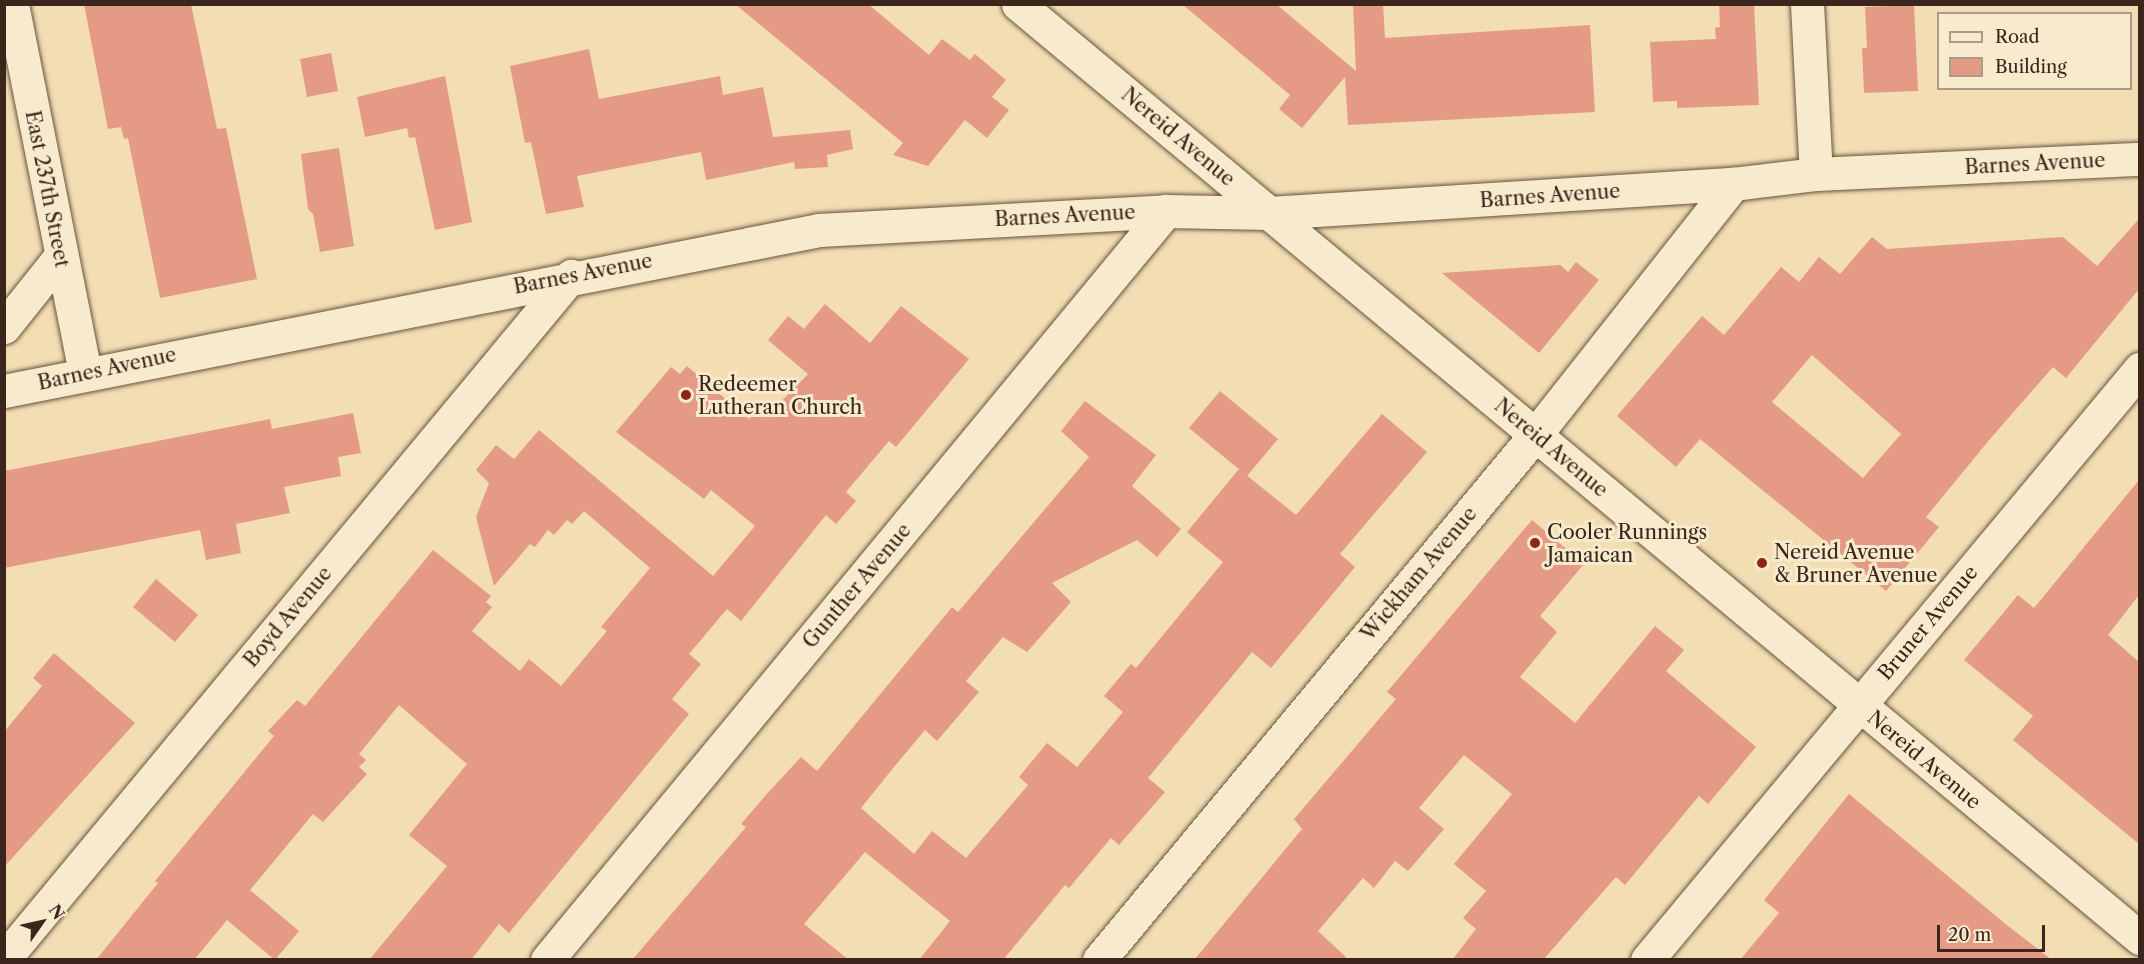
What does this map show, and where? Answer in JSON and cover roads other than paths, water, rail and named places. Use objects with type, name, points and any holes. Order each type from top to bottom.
[{"type":"street","name":"East 237th Street","points":[[12,4],[60,258],[85,373]]},
{"type":"street","name":"Nereid Avenue","points":[[1018,4],[2139,938]]},
{"type":"street","points":[[1807,4],[1816,174]]},
{"type":"street","name":"Barnes Avenue","points":[[4,391],[571,276],[819,230],[1166,211],[1269,213],[1733,184],[1816,174],[2139,159]]},
{"type":"street","name":"Wickham Avenue","points":[[1099,960],[1535,435],[1733,184]]},
{"type":"street","name":"Gunther Avenue","points":[[547,960],[1166,211]]},
{"type":"street","points":[[4,327],[60,258]]},
{"type":"street","name":"Boyd Avenue","points":[[4,959],[571,276]]},
{"type":"street","name":"Bruner Avenue","points":[[1647,960],[2139,369]]},
{"type":"place","name":"Redeemer Lutheran Church","points":[[686,395]]},
{"type":"place","name":"Cooler Runnings Jamaican","points":[[1535,543]]},
{"type":"place","name":"Nereid Avenue & Bruner Avenue","points":[[1762,563]]}]
